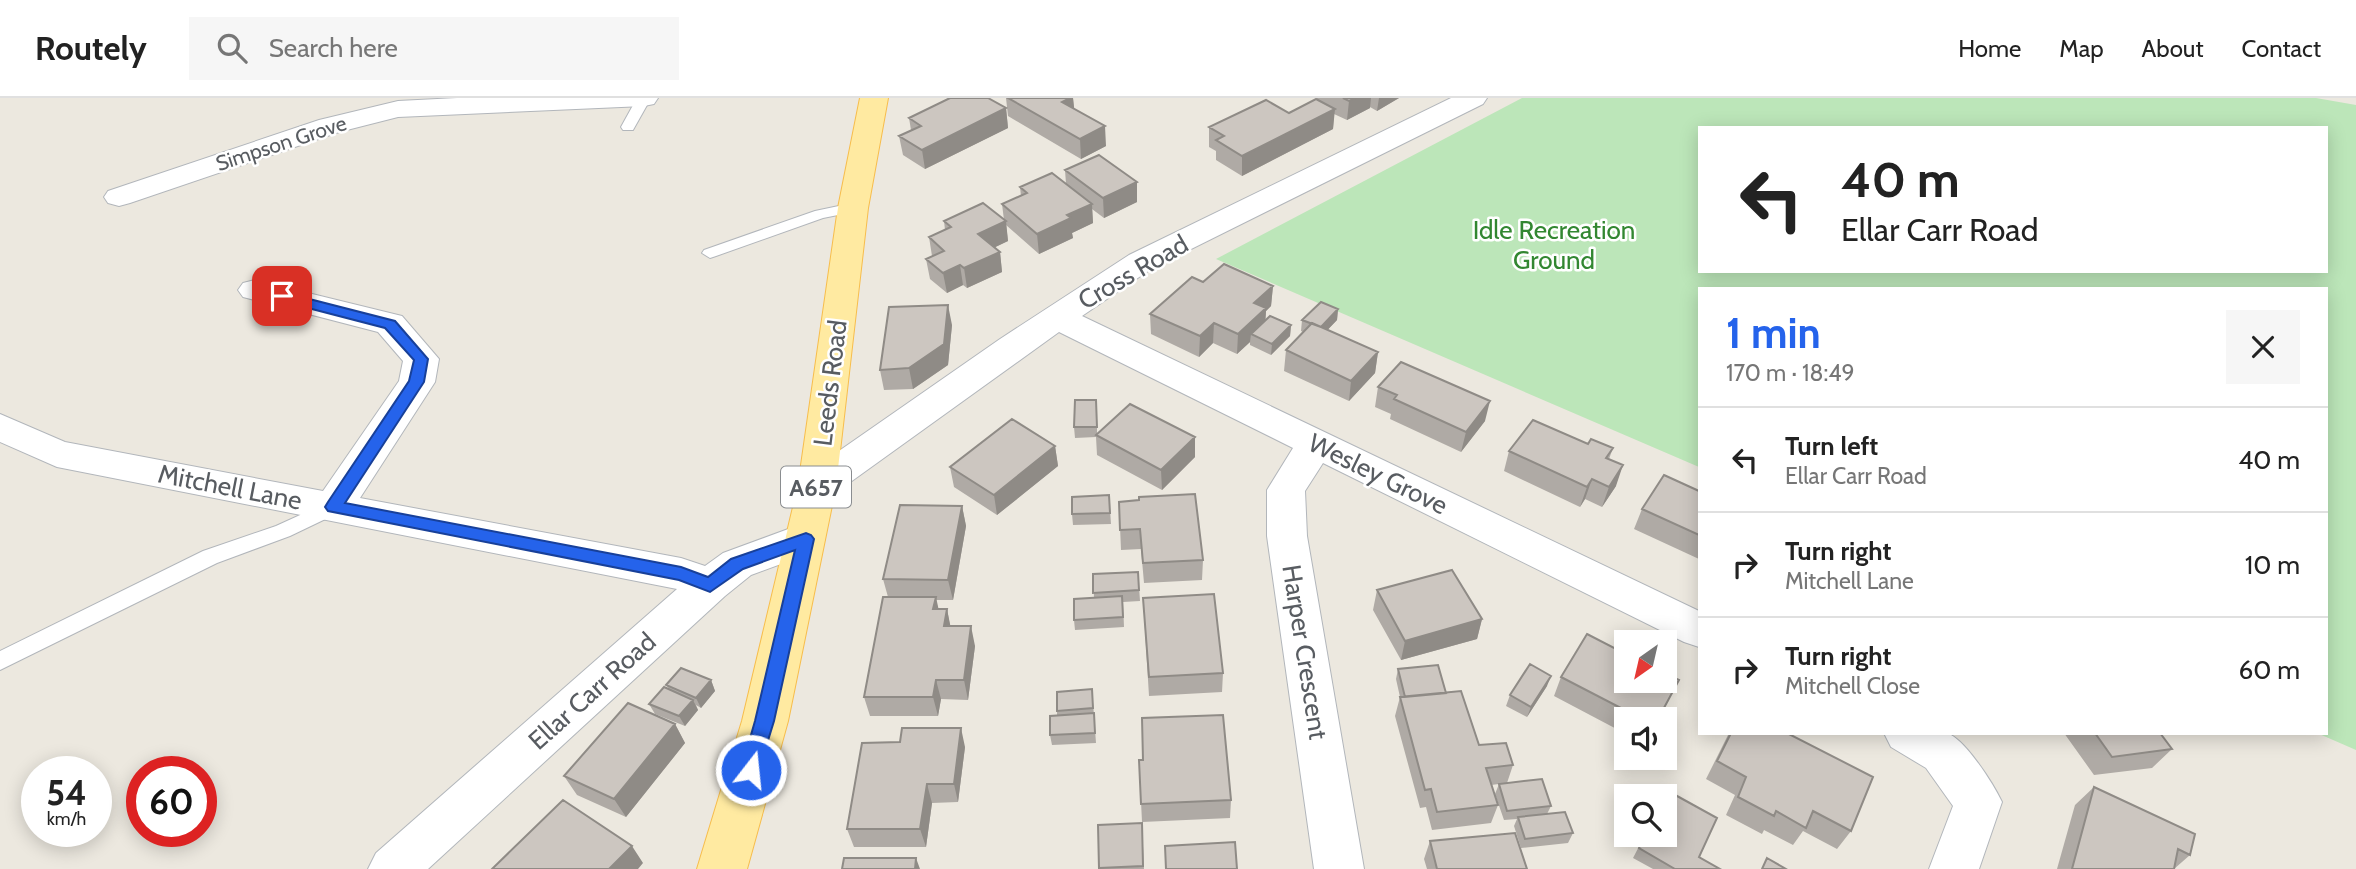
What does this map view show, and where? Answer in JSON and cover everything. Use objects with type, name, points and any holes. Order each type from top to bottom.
[{"type":"main road","name":"Leeds Road","points":[[722,869],[765,721],[817,486],[853,208],[874,98]]},
{"type":"street","name":"Simpson Grove","points":[[119,197],[352,120],[398,109],[491,101],[644,98]]},
{"type":"street","name":"Cross Road","points":[[817,486],[1057,317],[1140,262],[1473,98]]},
{"type":"street","points":[[255,290],[390,324],[421,359],[417,382],[334,507]]},
{"type":"street","name":"Wesley Grove","points":[[1057,317],[1698,630]]},
{"type":"street","name":"Mitchell Lane","points":[[0,427],[57,454],[681,573],[710,585]]},
{"type":"street","name":"Harper Crescent","points":[[1316,443],[1286,490],[1287,536],[1339,869]]},
{"type":"street","name":"Ellar Carr Road","points":[[393,869],[710,585],[737,564],[806,539]]},
{"type":"street","points":[[1910,735],[1942,754],[1978,802],[1954,869]]},
{"type":"lane","points":[[628,127],[644,98]]},
{"type":"lane","points":[[710,253],[820,214],[853,208]]},
{"type":"lane","points":[[0,661],[209,556],[283,531],[334,507]]},
{"type":"green space","name":"Idle Recreation Ground","points":[[1522,98],[2316,98],[2356,105],[2356,750],[2322,735],[2328,735],[2328,287],[1698,287],[1698,467],[1216,259]]},
{"type":"building","points":[[950,98],[988,98],[1006,108],[922,150],[899,136],[921,126],[909,118]]},
{"type":"building","points":[[1008,98],[1070,98],[1062,102],[1105,126],[1080,139]]},
{"type":"building","points":[[1316,99],[1335,109],[1242,156],[1216,140],[1224,136],[1209,127],[1266,100],[1289,113]]},
{"type":"building","points":[[1099,155],[1137,182],[1103,198],[1065,170]]},
{"type":"building","points":[[1052,173],[1092,204],[1067,215],[1071,218],[1037,234],[1002,204],[1027,193],[1020,187]]},
{"type":"building","points":[[983,203],[1006,221],[978,234],[1000,252],[964,268],[960,265],[943,273],[926,259],[944,251],[929,237],[951,227],[944,221]]},
{"type":"building","points":[[1224,264],[1273,286],[1254,303],[1266,308],[1238,334],[1214,323],[1200,336],[1150,314],[1192,277],[1203,282]]},
{"type":"building","points":[[1321,302],[1338,309],[1321,327],[1302,320]]},
{"type":"building","points":[[948,305],[944,344],[909,368],[880,370],[889,307]]},
{"type":"building","points":[[1270,316],[1291,325],[1272,344],[1251,334]]},
{"type":"building","points":[[1312,323],[1378,352],[1351,381],[1286,350]]},
{"type":"building","points":[[1401,362],[1490,401],[1466,432],[1394,399],[1397,395],[1378,387]]},
{"type":"building","points":[[1075,400],[1096,400],[1097,427],[1074,427]]},
{"type":"building","points":[[1130,404],[1195,437],[1161,470],[1096,435]]},
{"type":"building","points":[[1012,419],[1055,446],[994,495],[950,467]]},
{"type":"building","points":[[1533,420],[1588,444],[1591,439],[1613,448],[1606,458],[1623,465],[1609,487],[1592,479],[1587,487],[1509,451]]},
{"type":"building","points":[[1664,475],[1698,491],[1698,535],[1642,509]]},
{"type":"building","points":[[1195,494],[1203,560],[1143,563],[1140,529],[1120,530],[1119,502],[1139,500],[1139,497]]},
{"type":"building","points":[[1109,495],[1110,513],[1072,514],[1072,497]]},
{"type":"building","points":[[900,505],[962,506],[948,580],[883,579]]},
{"type":"building","points":[[1452,570],[1482,619],[1405,641],[1377,590]]},
{"type":"building","points":[[1138,572],[1139,590],[1093,593],[1093,574]]},
{"type":"building","points":[[1214,594],[1223,673],[1149,677],[1143,598]]},
{"type":"building","points":[[1122,596],[1123,617],[1074,620],[1074,599]]},
{"type":"building","points":[[883,597],[936,597],[933,609],[947,609],[944,626],[971,626],[964,680],[936,680],[933,697],[864,697]]},
{"type":"building","points":[[1587,634],[1614,648],[1614,693],[1672,693],[1664,707],[1619,707],[1561,677]]},
{"type":"building","points":[[1530,664],[1551,676],[1531,707],[1510,695]]},
{"type":"building","points":[[1438,665],[1446,693],[1405,697],[1398,669]]},
{"type":"building","points":[[681,668],[711,680],[696,698],[666,685]]},
{"type":"building","points":[[664,687],[693,700],[679,716],[649,704]]},
{"type":"building","points":[[1092,689],[1093,708],[1057,711],[1057,692]]},
{"type":"building","points":[[1461,691],[1479,745],[1506,743],[1513,765],[1486,768],[1498,805],[1437,812],[1431,789],[1425,790],[1400,697]]},
{"type":"building","points":[[628,703],[675,724],[614,799],[564,776]]},
{"type":"building","points":[[1094,713],[1095,733],[1050,735],[1050,716]]},
{"type":"building","points":[[1223,715],[1231,800],[1141,804],[1139,760],[1143,760],[1142,718]]},
{"type":"building","points":[[902,728],[961,728],[954,784],[927,784],[920,829],[847,829],[862,743],[900,742]]},
{"type":"building","points":[[1730,735],[1791,735],[1873,777],[1851,831],[1813,811],[1806,828],[1776,811],[1774,816],[1738,797],[1746,777],[1717,761]]},
{"type":"building","points":[[2096,735],[2162,735],[2172,749],[2112,757]]},
{"type":"building","points":[[1542,779],[1551,806],[1507,811],[1499,784]]},
{"type":"building","points":[[2094,787],[2195,834],[2190,855],[2178,849],[2174,869],[2072,869]]},
{"type":"building","points":[[1677,796],[1717,818],[1699,857],[1720,869],[1675,869],[1639,848],[1677,847]]},
{"type":"building","points":[[563,800],[632,846],[609,869],[492,869]]},
{"type":"building","points":[[1565,812],[1573,833],[1525,839],[1518,817]]},
{"type":"building","points":[[1142,823],[1143,866],[1099,868],[1098,825]]},
{"type":"building","points":[[1515,833],[1527,869],[1437,869],[1430,841]]},
{"type":"building","points":[[1235,842],[1237,869],[1166,869],[1165,846]]},
{"type":"building","points":[[844,858],[916,858],[915,869],[842,869]]},
{"type":"building","points":[[1767,858],[1786,869],[1762,869]]},
{"type":"route","points":[[282,296],[390,324],[421,359],[417,382],[334,507],[681,573],[710,585],[737,564],[806,539],[765,721],[751,770]]}]
